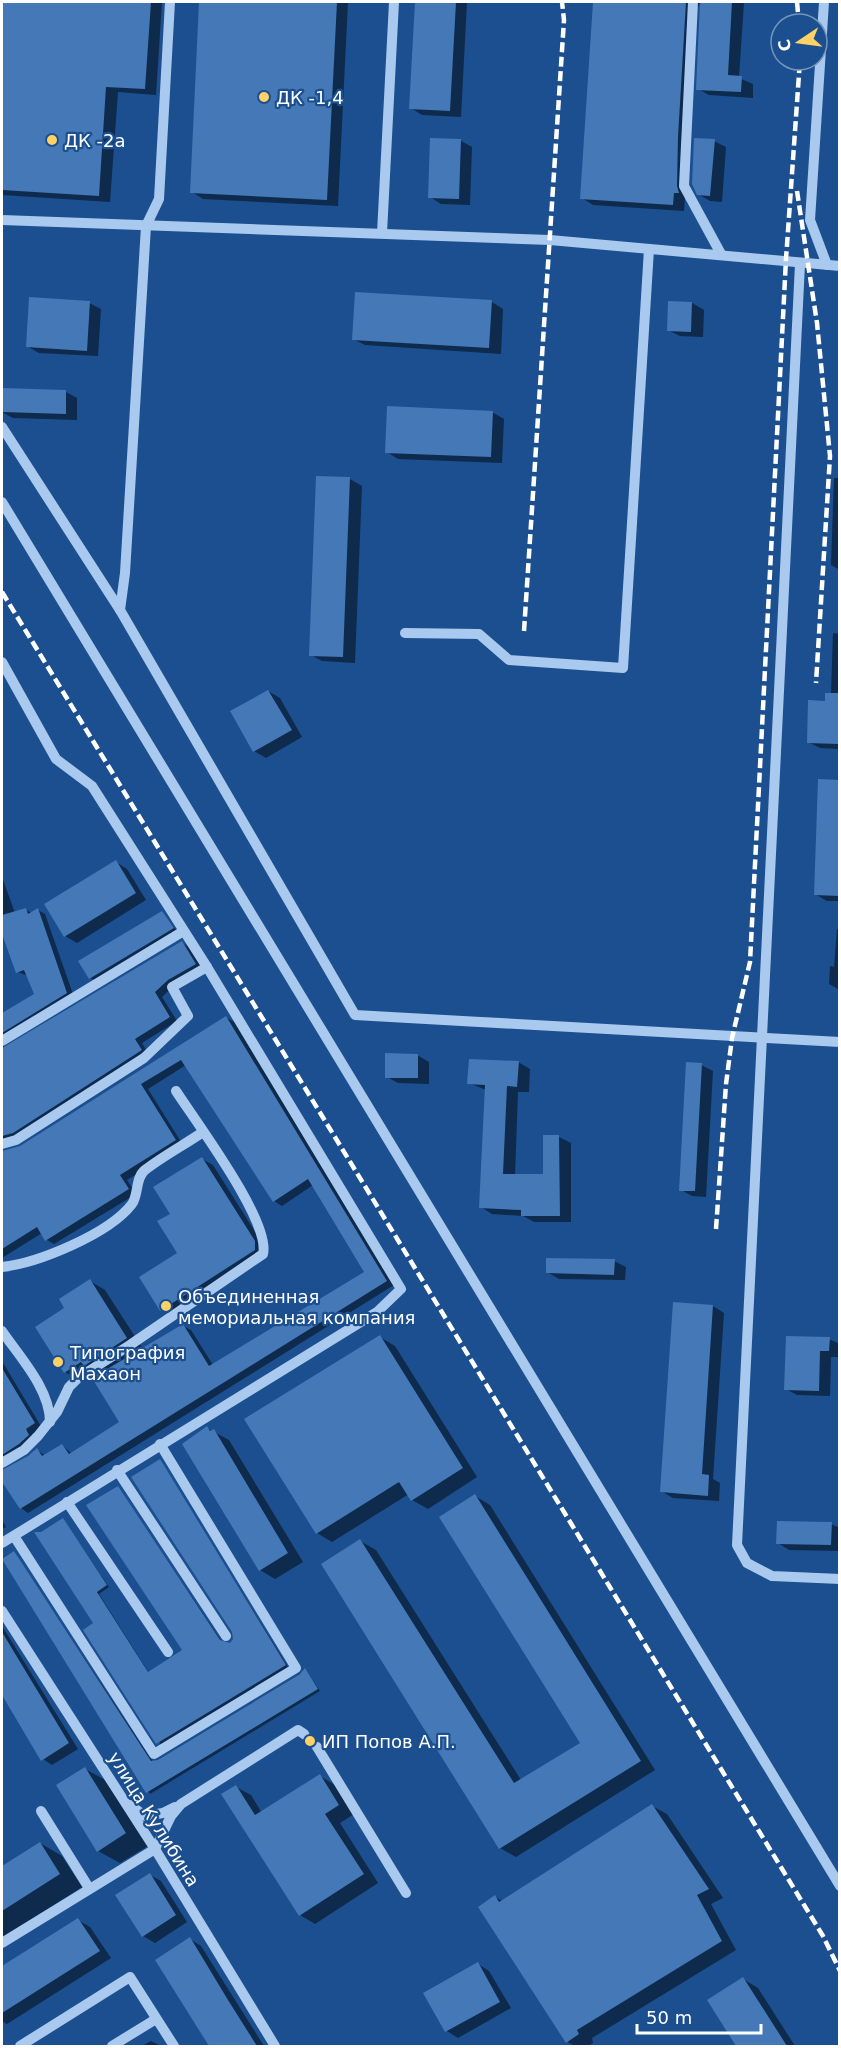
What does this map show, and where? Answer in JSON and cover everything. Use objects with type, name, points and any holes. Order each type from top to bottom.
[{"type":"street","points":[[120,610],[125,573],[146,226],[159,199],[170,2]]},
{"type":"street","points":[[382,233],[394,2]]},
{"type":"street","points":[[693,2],[684,186],[721,254]]},
{"type":"street","points":[[824,2],[810,220],[827,265]]},
{"type":"street","points":[[2,220],[550,240],[786,259],[800,264],[840,266]]},
{"type":"street","points":[[405,633],[479,634],[509,660],[623,668],[649,249]]},
{"type":"street","points":[[800,264],[737,1545],[747,1563],[772,1576],[840,1579]]},
{"type":"street","points":[[2,427],[120,610],[355,1015],[840,1042]]},
{"type":"street","points":[[2,502],[840,1886]]},
{"type":"street","points":[[2,662],[56,759],[92,786],[182,932],[207,967],[401,1289],[377,1312],[117,1470],[2,1543]]},
{"type":"street","points":[[2,1041],[182,932]]},
{"type":"street","points":[[2,1144],[16,1140],[159,1045],[188,1016],[172,987],[207,967]]},
{"type":"street","points":[[2,1462],[24,1450],[50,1422],[69,1387],[78,1378],[263,1254],[266,1244],[262,1230],[247,1200],[176,1091]]},
{"type":"street","points":[[2,1266],[29,1263],[49,1256],[103,1226],[133,1202],[144,1172],[203,1132]]},
{"type":"street","points":[[2,1331],[38,1385],[50,1408],[50,1422]]},
{"type":"street","points":[[14,1536],[153,1754],[296,1668],[160,1444]]},
{"type":"street","points":[[117,1470],[226,1636]]},
{"type":"street","points":[[67,1502],[168,1652]]},
{"type":"street","name":"улица Кулибина","points":[[2,1611],[155,1849],[275,2046]]},
{"type":"street","points":[[117,1790],[138,1813],[145,1816],[163,1813],[298,1730],[304,1734]]},
{"type":"street","points":[[317,1747],[406,1893]]},
{"type":"street","points":[[2,1943],[155,1849],[171,1816],[181,1804]]},
{"type":"street","points":[[41,1810],[89,1888]]},
{"type":"street","points":[[20,2046],[130,1977],[174,2046]]},
{"type":"street","points":[[112,2046],[156,2019]]},
{"type":"building","name":"ДК -2а","points":[[2,2],[151,2],[145,89],[106,87],[99,196],[2,190]]},
{"type":"building","name":"ДК -1,4","points":[[199,2],[337,2],[327,200],[190,193]]},
{"type":"building","points":[[415,2],[456,2],[450,111],[409,109]]},
{"type":"building","points":[[593,2],[686,2],[678,137],[677,186],[679,193],[674,193],[673,205],[580,199]]},
{"type":"building","points":[[700,2],[732,2],[728,75],[742,76],[741,92],[696,90]]},
{"type":"building","points":[[430,138],[461,139],[459,199],[428,198]]},
{"type":"building","points":[[694,138],[715,139],[710,196],[697,195],[692,184]]},
{"type":"building","points":[[355,292],[492,300],[489,348],[352,340]]},
{"type":"building","points":[[29,297],[90,301],[87,351],[26,347]]},
{"type":"building","points":[[668,301],[692,302],[691,332],[667,331]]},
{"type":"building","points":[[2,388],[66,390],[66,414],[2,412]]},
{"type":"building","points":[[387,406],[493,411],[491,457],[385,453]]},
{"type":"building","points":[[316,476],[350,477],[343,657],[309,656]]},
{"type":"building","points":[[268,690],[292,730],[253,752],[230,711]]},
{"type":"building","points":[[825,693],[840,693],[838,744],[807,743],[808,700],[825,701]]},
{"type":"building","points":[[818,779],[840,780],[840,896],[814,895]]},
{"type":"building","points":[[116,860],[136,893],[64,937],[44,904]]},
{"type":"building","points":[[26,908],[28,914],[38,908],[67,993],[2,1033],[2,1013],[34,994],[24,970],[16,973],[2,934],[2,915]]},
{"type":"building","points":[[162,911],[174,928],[89,979],[78,961]]},
{"type":"building","points":[[182,941],[196,964],[168,980],[155,992],[170,1017],[135,1039],[142,1050],[13,1133],[2,1136],[2,1048]]},
{"type":"building","points":[[226,1016],[387,1281],[20,1509],[2,1482],[2,1470],[28,1456],[37,1448],[42,1456],[62,1444],[69,1454],[119,1422],[92,1378],[183,1324],[209,1366],[364,1272],[308,1179],[273,1202],[181,1060],[141,1084],[176,1140],[120,1175],[129,1189],[45,1241],[37,1227],[2,1249],[2,1151],[20,1146]]},
{"type":"building","points":[[385,1053],[418,1054],[418,1078],[385,1078]]},
{"type":"building","points":[[469,1059],[519,1061],[517,1087],[507,1086],[503,1174],[543,1174],[543,1135],[559,1135],[560,1216],[521,1216],[521,1210],[479,1208],[485,1085],[467,1084]]},
{"type":"building","points":[[686,1062],[702,1063],[695,1191],[679,1191]]},
{"type":"building","points":[[202,1157],[255,1241],[255,1250],[160,1311],[139,1277],[177,1253],[157,1221],[170,1214],[153,1187]]},
{"type":"building","points":[[546,1258],[615,1259],[614,1275],[546,1273]]},
{"type":"building","points":[[90,1279],[127,1338],[84,1366],[81,1362],[64,1373],[35,1327],[64,1308],[59,1299]]},
{"type":"building","points":[[673,1302],[713,1305],[702,1474],[709,1475],[708,1496],[660,1492]]},
{"type":"building","points":[[380,1335],[463,1468],[411,1501],[399,1482],[316,1534],[244,1419]]},
{"type":"building","points":[[786,1336],[830,1337],[829,1351],[820,1351],[819,1391],[784,1390]]},
{"type":"building","points":[[2,1368],[35,1423],[26,1429],[29,1435],[2,1455]]},
{"type":"building","points":[[207,1426],[210,1431],[214,1429],[288,1553],[259,1571],[182,1444]]},
{"type":"building","points":[[160,1459],[286,1665],[156,1744],[83,1630],[93,1623],[34,1532],[41,1532],[63,1518],[107,1585],[97,1592],[148,1672],[182,1650],[86,1505],[118,1486],[220,1640],[230,1643],[233,1639],[232,1632],[131,1477]]},
{"type":"building","points":[[475,1494],[641,1761],[499,1849],[321,1564],[360,1539],[514,1783],[580,1743],[439,1517]]},
{"type":"building","points":[[777,1521],[832,1522],[831,1545],[776,1544]]},
{"type":"building","points":[[14,1551],[151,1761],[158,1760],[300,1674],[305,1668],[318,1689],[146,1793],[2,1559]]},
{"type":"building","points":[[2,1632],[69,1743],[41,1761],[2,1695]]},
{"type":"building","points":[[85,1767],[126,1833],[97,1852],[56,1785]]},
{"type":"building","points":[[320,1774],[339,1805],[325,1814],[364,1874],[299,1916],[221,1794],[236,1785],[255,1815]]},
{"type":"building","points":[[652,1804],[709,1889],[697,1895],[722,1941],[577,2030],[579,2034],[566,2043],[478,1907],[495,1895],[499,1902]]},
{"type":"building","points":[[40,1842],[60,1874],[2,1911],[2,1866]]},
{"type":"building","points":[[150,1873],[176,1915],[142,1937],[115,1895]]},
{"type":"building","points":[[78,1918],[100,1951],[2,2013],[2,1966]]},
{"type":"building","points":[[190,1937],[257,2046],[209,2046],[155,1960]]},
{"type":"building","points":[[478,1962],[500,2002],[445,2032],[423,1993]]},
{"type":"building","points":[[743,1977],[787,2046],[736,2046],[707,2000]]},
{"type":"tunnel","points":[[304,1734],[317,1747]]},
{"type":"railway","points":[[524,631],[564,20],[562,2]]},
{"type":"railway","points":[[797,2],[798,12]]},
{"type":"railway","points":[[716,1229],[726,1084],[732,1038],[750,962],[786,259],[799,72]]},
{"type":"railway","points":[[797,191],[817,323],[830,456],[816,683]]},
{"type":"railway","points":[[2,592],[823,1936],[840,1971]]},
{"type":"place","name":"ДК -1,4","points":[[264,97]]},
{"type":"place","name":"ДК -2а","points":[[52,140]]},
{"type":"place","name":"Объединенная мемориальная компания","points":[[166,1306]]},
{"type":"place","name":"Типография Махаон","points":[[58,1362]]},
{"type":"place","name":"ИП Попов А.П.","points":[[310,1741]]}]
